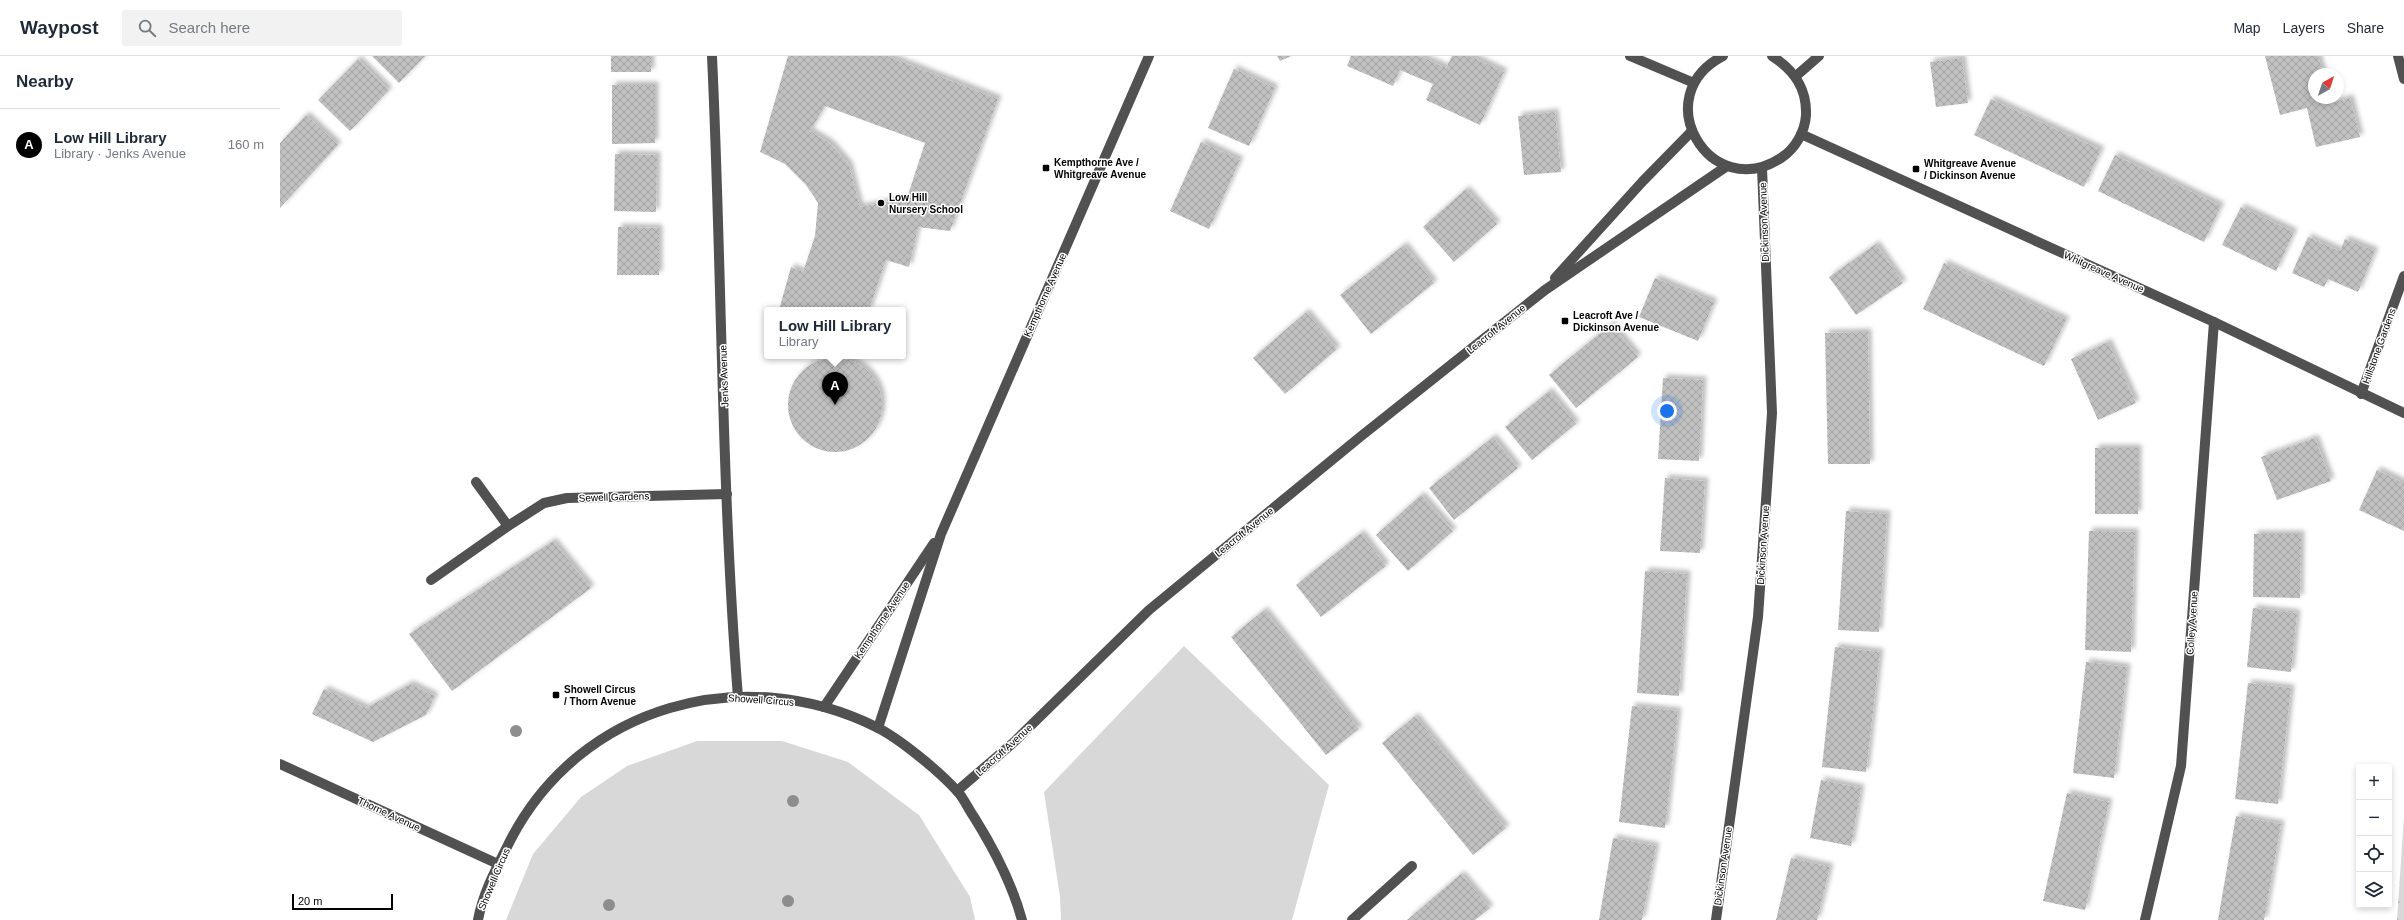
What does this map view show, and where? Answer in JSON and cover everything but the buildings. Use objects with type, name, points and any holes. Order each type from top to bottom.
[{"type":"street","name":"Jenks Avenue","points":[[712,56],[718,186],[732,624],[738,697]]},
{"type":"street","name":"Kempthorne Avenue","points":[[878,728],[941,534],[1149,56]]},
{"type":"street","points":[[1630,56],[1694,83]]},
{"type":"street","points":[[1723,56],[1711,62],[1694,83],[1688,111],[1692,131],[1703,150],[1713,159],[1727,166],[1739,169],[1762,168],[1784,156],[1794,147],[1806,120],[1806,105],[1802,87],[1796,76],[1785,64],[1772,56]]},
{"type":"street","points":[[1796,76],[1819,56]]},
{"type":"street","points":[[2398,56],[2404,79]]},
{"type":"street","name":"Leacroft Avenue","points":[[1545,290],[1643,181],[1692,131]]},
{"type":"street","name":"Whitgreave Avenue","points":[[1801,134],[2214,322],[2404,414]]},
{"type":"street","name":"Leacroft Avenue","points":[[957,791],[1013,743],[1149,610],[1360,437],[1545,290],[1727,166]]},
{"type":"street","name":"Dickinson Avenue","points":[[1716,920],[1758,617],[1772,413],[1762,168]]},
{"type":"street","name":"Hillstone Gardens","points":[[2361,394],[2404,276]]},
{"type":"street","name":"Colley Avenue","points":[[2145,920],[2181,766],[2214,322]]},
{"type":"street","points":[[476,482],[508,526]]},
{"type":"street","name":"Sewell Gardens","points":[[431,580],[508,526],[544,503],[567,498],[727,494]]},
{"type":"street","name":"Kempthorne Avenue","points":[[824,707],[941,534]]},
{"type":"street","name":"Showell Circus","points":[[478,920],[498,864],[525,814],[551,781],[580,754],[650,714],[702,699],[738,697],[786,700],[824,707],[878,728],[915,754],[957,791],[986,836],[1008,879],[1022,920]]},
{"type":"street","name":"Thorne Avenue","points":[[280,764],[498,864]]},
{"type":"street","points":[[1352,920],[1412,866]]},
{"type":"green space","points":[[1184,646],[1329,785],[1292,920],[1061,920],[1060,897],[1044,792]]},
{"type":"green space","points":[[697,741],[782,741],[848,762],[919,815],[970,897],[975,920],[506,920],[533,854],[581,797],[627,766]]},
{"type":"green space","points":[[2404,816],[2404,920],[2397,920]]},
{"type":"place","name":"Kempthorne Ave / Whitgreave Avenue","points":[[1046,168]]},
{"type":"place","name":"Whitgreave Avenue / Dickinson Avenue","points":[[1916,169]]},
{"type":"place","name":"Low Hill Nursery School","points":[[881,203]]},
{"type":"place","name":"Leacroft Ave / Dickinson Avenue","points":[[1565,321]]},
{"type":"place","name":"Low Hill Library","points":[[835,405]]},
{"type":"place","name":"Showell Circus / Thorn Avenue","points":[[556,695]]}]
